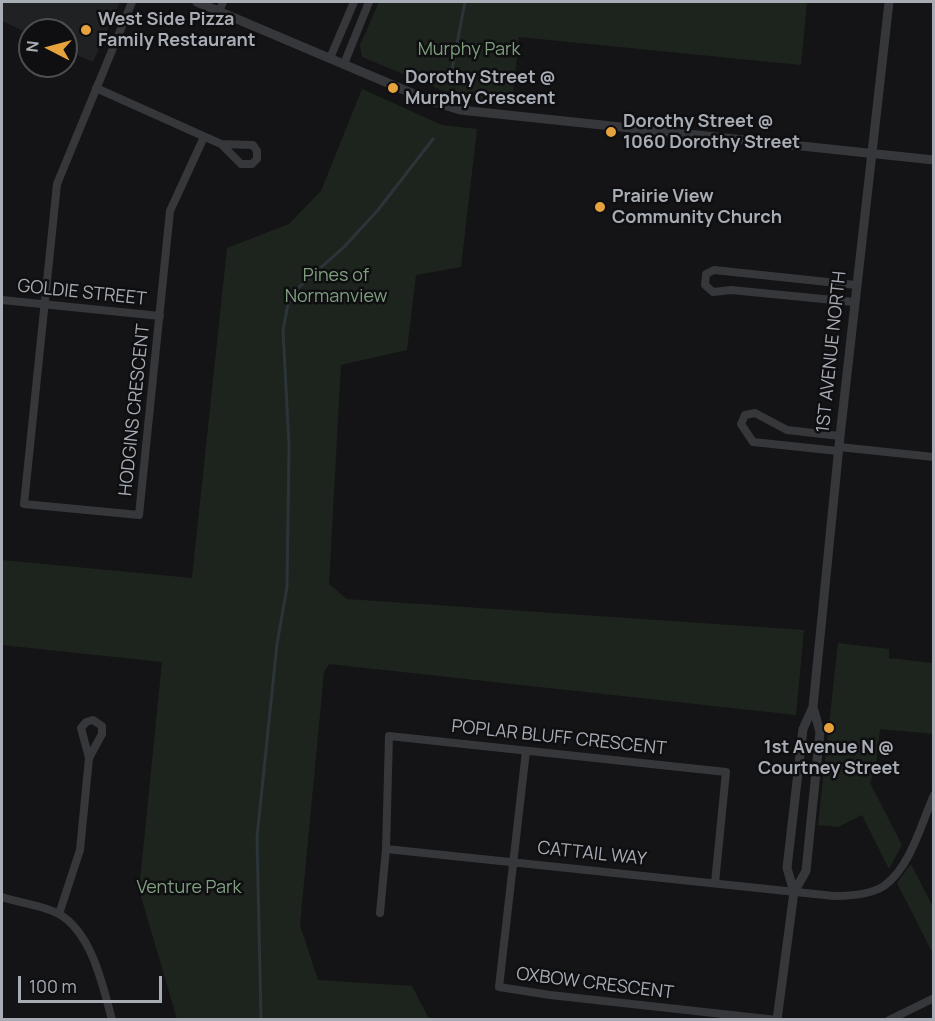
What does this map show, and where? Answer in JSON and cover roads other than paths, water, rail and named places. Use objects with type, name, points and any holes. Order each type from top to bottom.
[{"type":"street","points":[[44,305],[57,184],[132,2]]},
{"type":"street","points":[[197,2],[428,100],[470,111],[933,160]]},
{"type":"street","points":[[219,11],[223,2]]},
{"type":"street","points":[[330,58],[354,2]]},
{"type":"street","points":[[344,64],[369,2]]},
{"type":"street","name":"1ST AVENUE NORTH","points":[[813,707],[854,302],[889,2]]},
{"type":"street","points":[[96,88],[221,144],[244,165],[252,165],[257,159],[257,151],[253,145],[221,144]]},
{"type":"street","points":[[160,316],[170,211],[204,137]]},
{"type":"street","points":[[854,302],[731,290],[713,292],[705,285],[706,274],[714,270],[856,285]]},
{"type":"street","name":"GOLDIE STREET","points":[[2,300],[160,316]]},
{"type":"street","name":"HODGINS CRESCENT","points":[[44,305],[24,504],[139,515],[160,316]]},
{"type":"street","points":[[840,436],[787,430],[755,412],[745,415],[741,424],[753,442],[933,457]]},
{"type":"street","points":[[777,1020],[794,892],[788,868],[803,729],[813,707]]},
{"type":"street","points":[[794,892],[806,871],[814,795],[820,732],[813,707]]},
{"type":"street","name":"POPLAR BLUFF CRESCENT","points":[[386,849],[389,736],[726,772],[715,883]]},
{"type":"street","points":[[514,862],[526,751]]},
{"type":"street","points":[[59,914],[80,850],[89,758]]},
{"type":"street","name":"CATTAIL WAY","points":[[386,849],[794,892],[856,896],[883,886],[900,868],[912,846],[933,795]]},
{"type":"street","points":[[380,913],[386,849]]},
{"type":"street","name":"OXBOW CRESCENT","points":[[514,862],[499,987],[777,1020]]},
{"type":"street","points":[[2,897],[59,914],[86,944],[112,1020]]},
{"type":"street","points":[[889,1020],[900,1018],[933,998]]},
{"type":"waterway","points":[[451,75],[465,2]]},
{"type":"waterway","points":[[261,1020],[257,837],[277,644],[287,587],[289,445],[283,330],[288,304],[299,287],[344,247],[378,210],[433,139]]},
{"type":"place","name":"West Side Pizza Family Restaurant","points":[[86,30]]},
{"type":"place","name":"Dorothy Street @ Murphy Crescent","points":[[393,88]]},
{"type":"place","name":"Dorothy Street @ 1060 Dorothy Street","points":[[611,132]]},
{"type":"place","name":"Prairie View Community Church","points":[[600,207]]},
{"type":"place","name":"1st Avenue N @ Courtney Street","points":[[829,728]]},
{"type":"park label","name":"Murphy Park","points":[[469,50]]},
{"type":"park label","name":"Pines of Normanview","points":[[336,286]]},
{"type":"park label","name":"Venture Park","points":[[189,888]]}]
